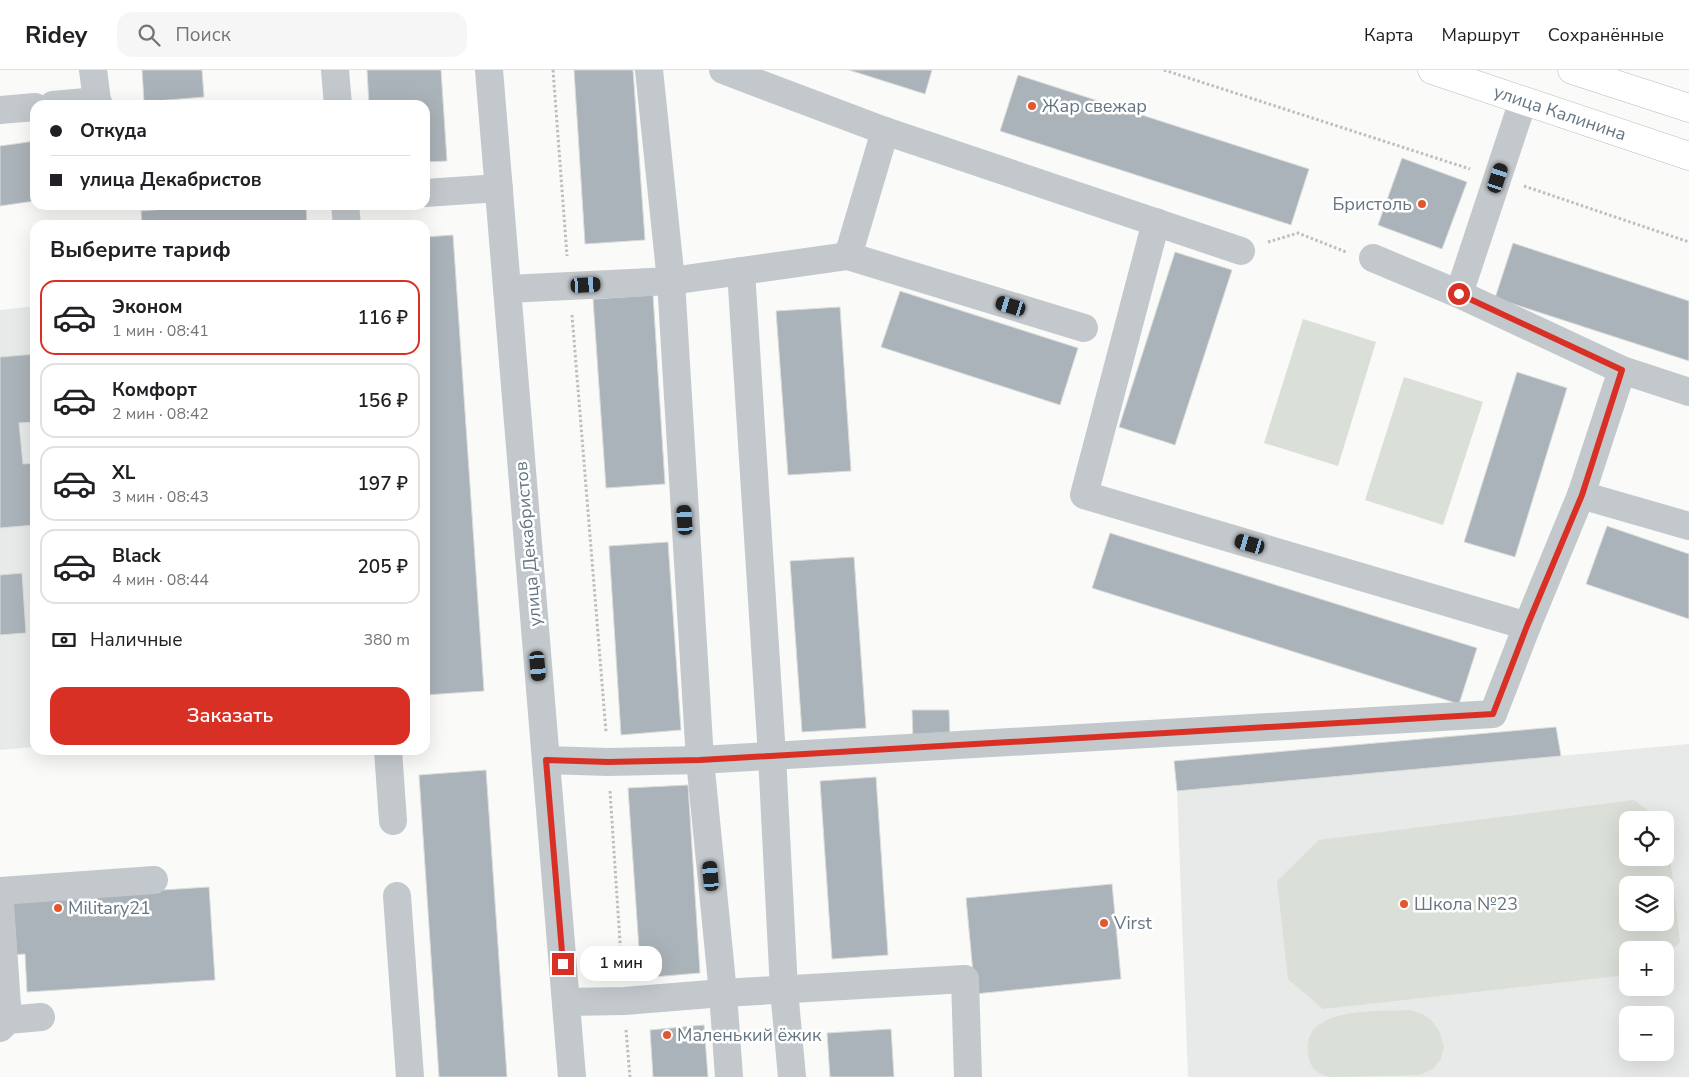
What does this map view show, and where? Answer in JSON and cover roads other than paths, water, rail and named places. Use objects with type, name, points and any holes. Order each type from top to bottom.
[{"type":"main road","name":"улица Калинина","points":[[1432,70],[1689,156]]},
{"type":"main road","points":[[1572,70],[1689,108]]},
{"type":"street","points":[[93,70],[98,100]]},
{"type":"street","points":[[335,70],[338,100]]},
{"type":"street","name":"улица Декабристов","points":[[489,70],[572,1077]]},
{"type":"street","points":[[649,70],[670,281],[700,760],[723,993],[729,1077]]},
{"type":"street","points":[[722,70],[885,131],[1241,251]]},
{"type":"street","points":[[1459,294],[1523,101]]},
{"type":"street","points":[[0,110],[30,107]]},
{"type":"street","points":[[848,256],[885,131]]},
{"type":"street","points":[[430,193],[499,188]]},
{"type":"street","points":[[1156,222],[1084,495],[1527,626]]},
{"type":"street","points":[[507,289],[670,281],[848,256],[1084,328]]},
{"type":"street","points":[[1374,258],[1459,294],[1622,370],[1689,392]]},
{"type":"street","points":[[741,271],[772,756],[784,990],[792,1077]]},
{"type":"street","points":[[546,760],[608,762],[700,760],[1493,714],[1527,626],[1582,495],[1622,370]]},
{"type":"street","points":[[1582,495],[1689,526]]},
{"type":"street","points":[[388,755],[394,821]]},
{"type":"street","points":[[0,891],[154,880]]},
{"type":"street","points":[[397,896],[410,1077]]},
{"type":"street","points":[[0,903],[4,1024],[41,1017]]},
{"type":"street","points":[[566,1002],[624,1001],[723,993],[965,979],[968,1077]]},
{"type":"place","name":"Жар свежар","points":[[1032,106]]},
{"type":"place","name":"Бристоль","points":[[1422,204]]},
{"type":"place","name":"Школа №23","points":[[1404,904]]},
{"type":"place","name":"Military21","points":[[58,908]]},
{"type":"place","name":"Virst","points":[[1104,923]]},
{"type":"place","name":"Маленький ёжик","points":[[667,1035]]}]
